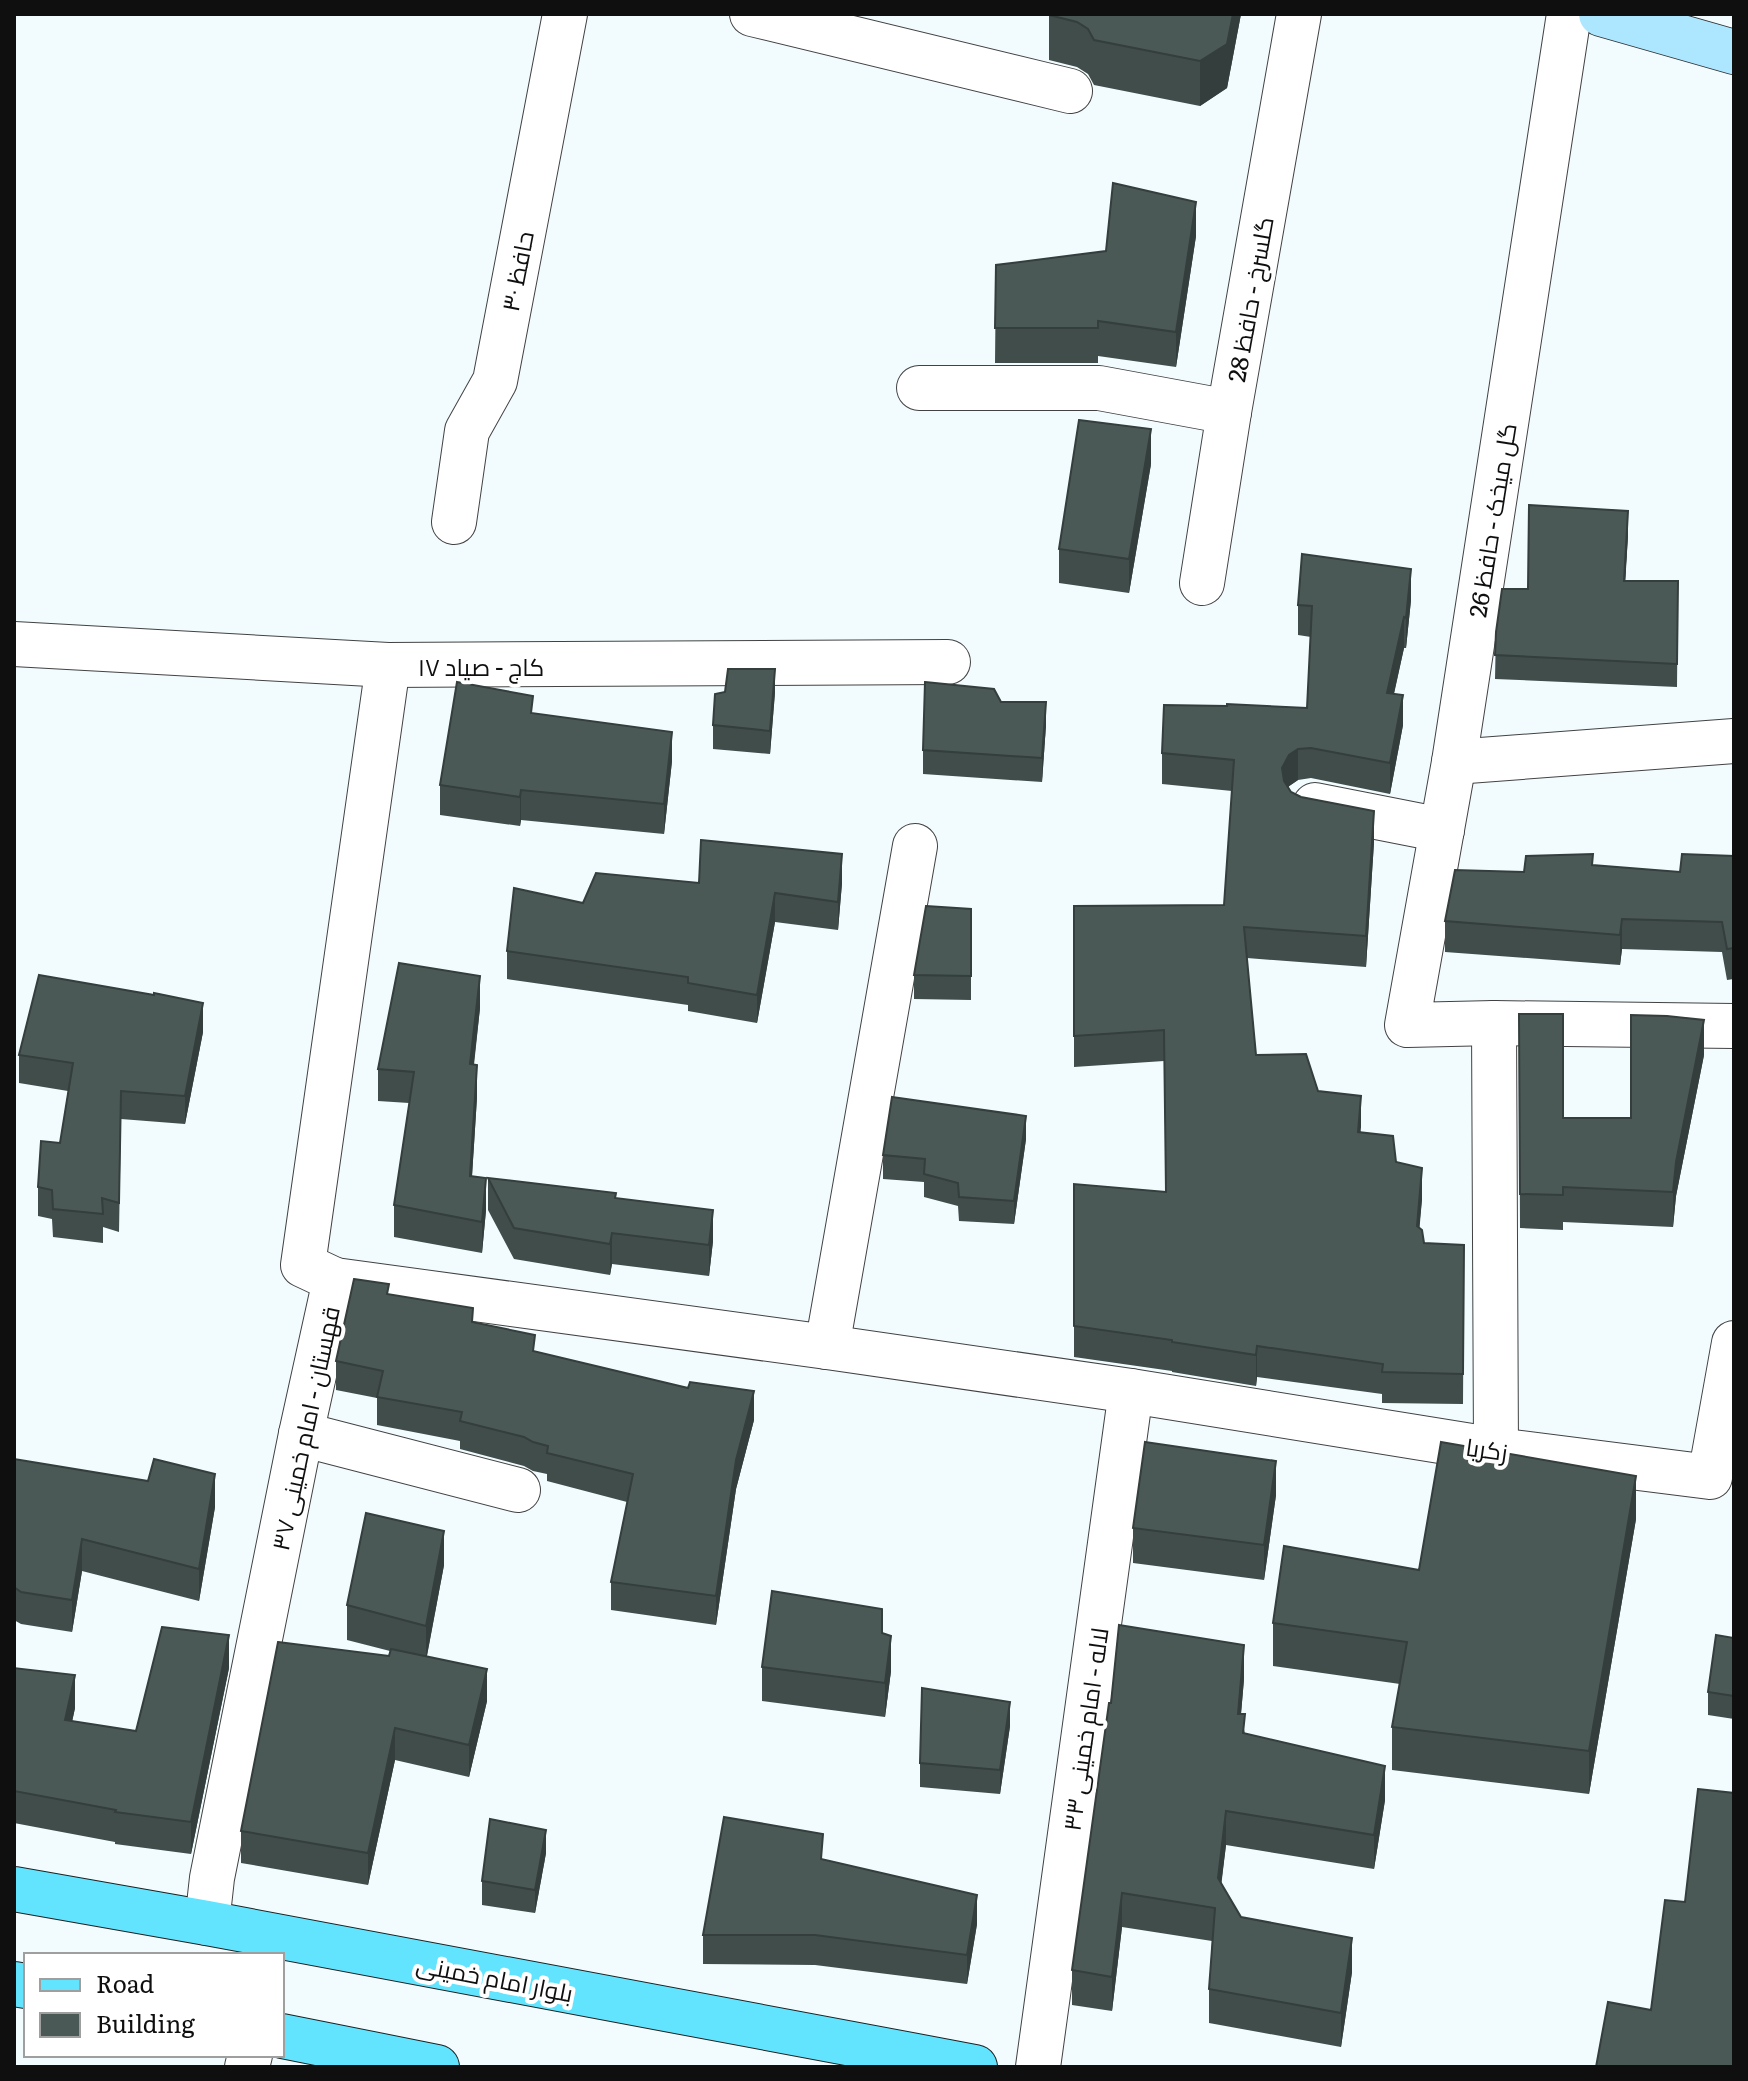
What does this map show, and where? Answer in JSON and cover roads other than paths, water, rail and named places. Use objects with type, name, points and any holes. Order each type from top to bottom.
[{"type":"main road","points":[[1601,14],[1734,52]]},
{"type":"main road","name":"بلوار امام خمینی","points":[[14,1889],[975,2067]]},
{"type":"main road","points":[[284,2036],[437,2067]]},
{"type":"street","name":"حافظ ۳۰","points":[[454,522],[467,431],[495,381],[565,14]]},
{"type":"street","points":[[752,14],[1070,91]]},
{"type":"street","name":"گلسرخ - حافظ 28","points":[[1202,583],[1299,14]]},
{"type":"street","name":"گل میخک - حافظ 26","points":[[1494,1023],[1407,1025],[1454,762],[1569,14]]},
{"type":"street","points":[[919,388],[1099,388],[1229,412]]},
{"type":"street","name":"کاج - صیاد ۱۷","points":[[14,644],[388,665],[948,662]]},
{"type":"street","name":"قهستان - امام خمینی ۳۷","points":[[207,1923],[212,1878],[335,1280],[303,1265],[388,665]]},
{"type":"street","points":[[1454,762],[1734,741]]},
{"type":"street","points":[[1307,803],[1442,830]]},
{"type":"street","points":[[827,1347],[915,846]]},
{"type":"street","points":[[1496,1450],[1494,1023],[1734,1026]]},
{"type":"street","name":"زکریا","points":[[335,1280],[1131,1391],[1496,1450],[1710,1477],[1734,1343]]},
{"type":"street","name":"لاله - امام خمینی ۳۳","points":[[1038,2067],[1131,1391]]},
{"type":"street","points":[[301,1434],[518,1490]]}]
